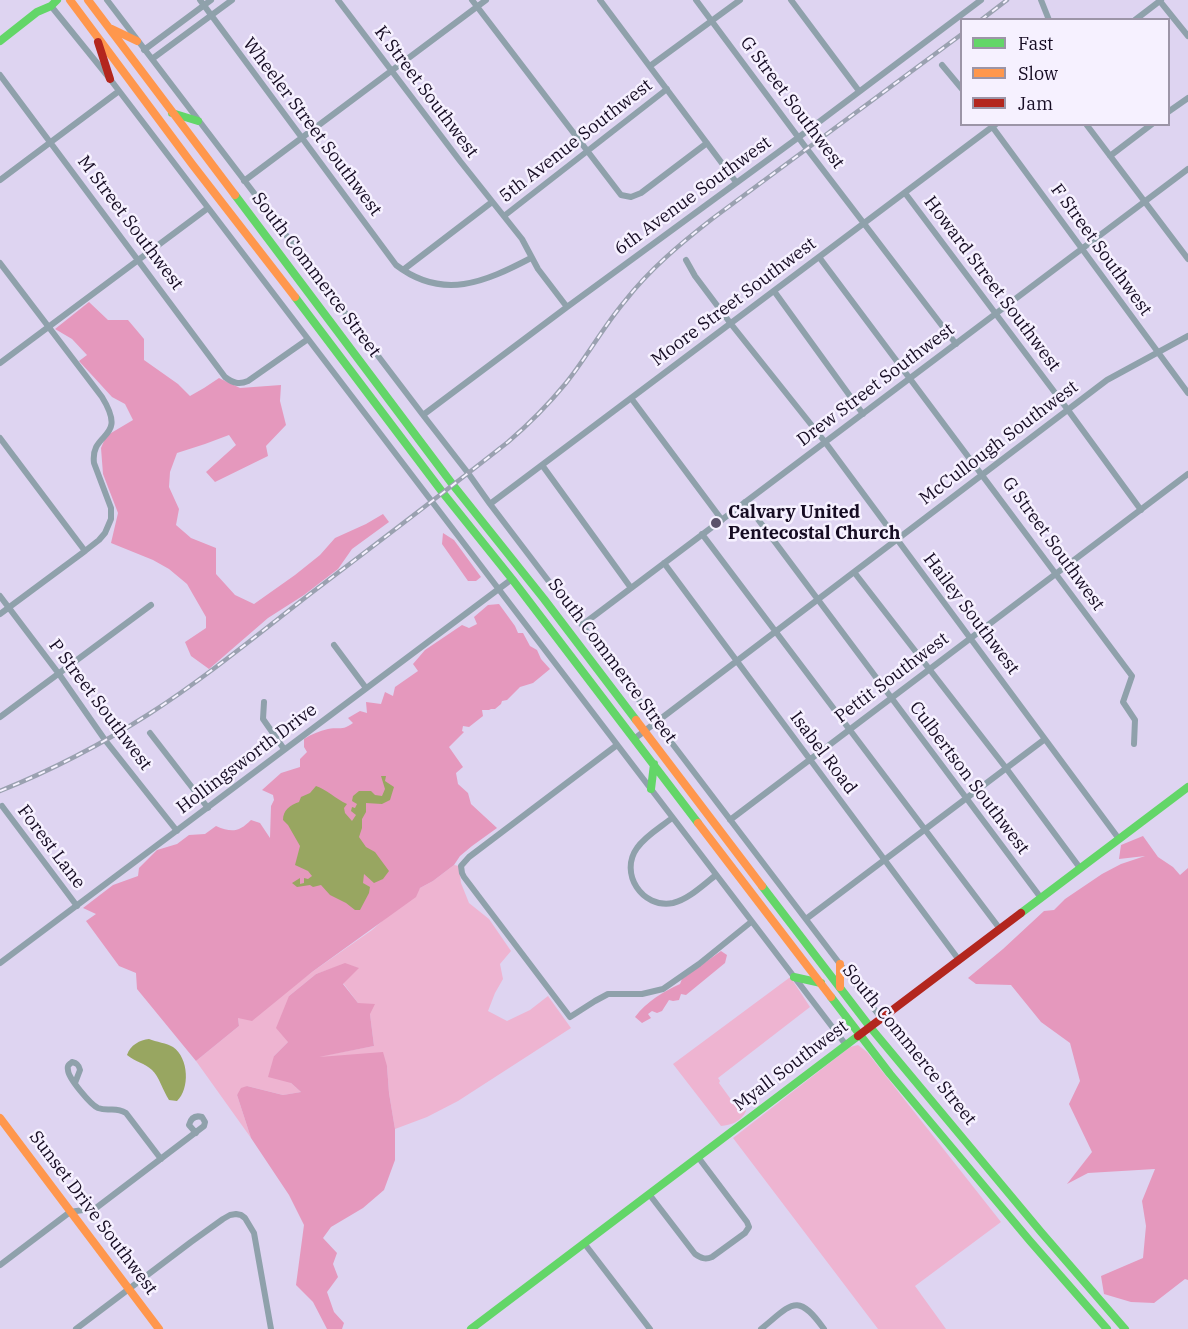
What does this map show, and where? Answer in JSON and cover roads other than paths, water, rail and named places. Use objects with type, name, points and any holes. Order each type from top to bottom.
[{"type":"main road","name":"South Commerce Street","points":[[70,0],[443,493],[512,579],[890,1074],[1107,1329]]},
{"type":"main road","name":"South Commerce Street","points":[[88,0],[453,485],[544,599],[870,1027],[1125,1329]]},
{"type":"main road","points":[[0,41],[49,1]]},
{"type":"main road","points":[[110,28],[137,41]]},
{"type":"main road","points":[[96,34],[110,79]]},
{"type":"main road","points":[[172,113],[198,121]]},
{"type":"main road","points":[[512,579],[517,579],[533,594],[544,599]]},
{"type":"main road","points":[[651,789],[654,764]]},
{"type":"main road","name":"Myall Southwest","points":[[471,1329],[1188,787]]},
{"type":"main road","points":[[840,964],[840,987]]},
{"type":"main road","points":[[794,977],[821,983]]},
{"type":"main road","name":"Sunset Drive Southwest","points":[[0,1118],[159,1329]]},
{"type":"street","points":[[107,0],[881,1018]]},
{"type":"street","points":[[144,50],[202,3],[211,0]]},
{"type":"street","points":[[152,59],[232,0]]},
{"type":"street","name":"K Street Southwest","points":[[338,0],[504,216]]},
{"type":"street","points":[[472,0],[621,195],[631,197],[641,193],[707,143]]},
{"type":"street","points":[[244,181],[486,0]]},
{"type":"street","points":[[600,0],[736,182]]},
{"type":"street","name":"G Street Southwest","points":[[696,0],[956,344]]},
{"type":"street","name":"5th Avenue Southwest","points":[[650,66],[740,0]]},
{"type":"street","points":[[791,0],[860,91]]},
{"type":"street","name":"6th Avenue Southwest","points":[[423,416],[981,0]]},
{"type":"street","points":[[1041,0],[1048,18]]},
{"type":"street","points":[[1138,18],[1160,0],[1188,36]]},
{"type":"street","points":[[49,1],[846,1046]]},
{"type":"street","name":"Wheeler Street Southwest","points":[[202,3],[396,265],[403,270]]},
{"type":"street","points":[[942,65],[960,87]]},
{"type":"street","name":"M Street Southwest","points":[[0,75],[222,374],[239,384],[252,379],[308,339]]},
{"type":"street","name":"5th Avenue Southwest","points":[[504,216],[667,89]]},
{"type":"street","points":[[0,180],[119,91]]},
{"type":"street","points":[[1170,111],[1188,98]]},
{"type":"street","name":"Moore Street Southwest","points":[[490,504],[992,126]]},
{"type":"street","name":"F Street Southwest","points":[[994,126],[1188,393]]},
{"type":"street","points":[[1088,126],[1188,260]]},
{"type":"street","points":[[1110,156],[1149,126]]},
{"type":"street","name":"Drew Street Southwest","points":[[582,625],[1188,169]]},
{"type":"street","name":"Howard Street Southwest","points":[[905,193],[1142,510]]},
{"type":"street","name":"5th Avenue Southwest","points":[[403,270],[492,202]]},
{"type":"street","points":[[0,363],[208,208]]},
{"type":"street","points":[[504,216],[531,254],[531,258],[547,283],[567,307]]},
{"type":"street","name":"G Street Southwest","points":[[819,257],[1132,676],[1123,702],[1135,720],[1134,744]]},
{"type":"street","points":[[403,270],[408,275],[428,283],[458,286],[493,276],[531,258]]},
{"type":"street","name":"Hailey Southwest","points":[[686,260],[694,276],[825,442],[1119,839]]},
{"type":"street","points":[[0,263],[102,397],[112,417],[110,430],[96,446],[93,456],[111,508],[110,523],[105,533],[85,551],[0,615]]},
{"type":"street","points":[[774,291],[863,414]]},
{"type":"street","name":"McCullough Southwest","points":[[634,739],[1107,380],[1188,336]]},
{"type":"street","points":[[631,398],[722,520]]},
{"type":"street","points":[[0,438],[85,551]]},
{"type":"street","points":[[542,465],[631,588]]},
{"type":"street","name":"Pettit Southwest","points":[[730,820],[1188,474]]},
{"type":"street","name":"Culbertson Southwest","points":[[745,502],[1041,898]]},
{"type":"street","points":[[702,534],[1000,929]]},
{"type":"street","name":"Isabel Road","points":[[664,563],[959,960]]},
{"type":"street","points":[[854,572],[1006,768],[1080,868]]},
{"type":"street","name":"Hollingsworth Drive","points":[[0,963],[512,579]]},
{"type":"street","name":"P Street Southwest","points":[[0,596],[105,740],[177,831]]},
{"type":"street","points":[[0,717],[151,605]]},
{"type":"street","points":[[334,645],[366,688]]},
{"type":"street","points":[[264,702],[263,719],[284,749]]},
{"type":"street","points":[[150,733],[208,808]]},
{"type":"street","points":[[806,919],[1045,739]]},
{"type":"street","points":[[617,745],[469,857],[463,863],[461,870],[464,877],[570,1017],[608,994],[642,994],[657,991],[679,979],[751,922]]},
{"type":"street","name":"Forest Lane","points":[[2,806],[77,906]]},
{"type":"street","points":[[672,818],[644,840],[634,853],[631,861],[631,874],[637,889],[654,901],[674,902],[687,897],[716,875]]},
{"type":"street","points":[[75,1083],[92,1105],[101,1109],[119,1109],[126,1113],[161,1159]]},
{"type":"street","points":[[0,1265],[70,1212],[96,1208],[196,1133]]},
{"type":"street","points":[[650,1194],[695,1254],[702,1258],[712,1257],[745,1233],[749,1227],[747,1222],[698,1157]]},
{"type":"street","points":[[76,1329],[223,1219],[236,1214],[245,1218],[254,1233],[271,1329]]},
{"type":"street","points":[[584,1243],[650,1329]]},
{"type":"street","points":[[761,1329],[793,1305],[801,1305],[811,1312],[824,1329]]},
{"type":"railway","points":[[984,18],[1007,0]]},
{"type":"railway","points":[[0,791],[95,746],[170,700],[231,656],[508,442],[559,391],[617,311],[666,257],[712,219],[960,35]]},
{"type":"place","name":"Calvary United Pentecostal Church","points":[[716,523]]}]
